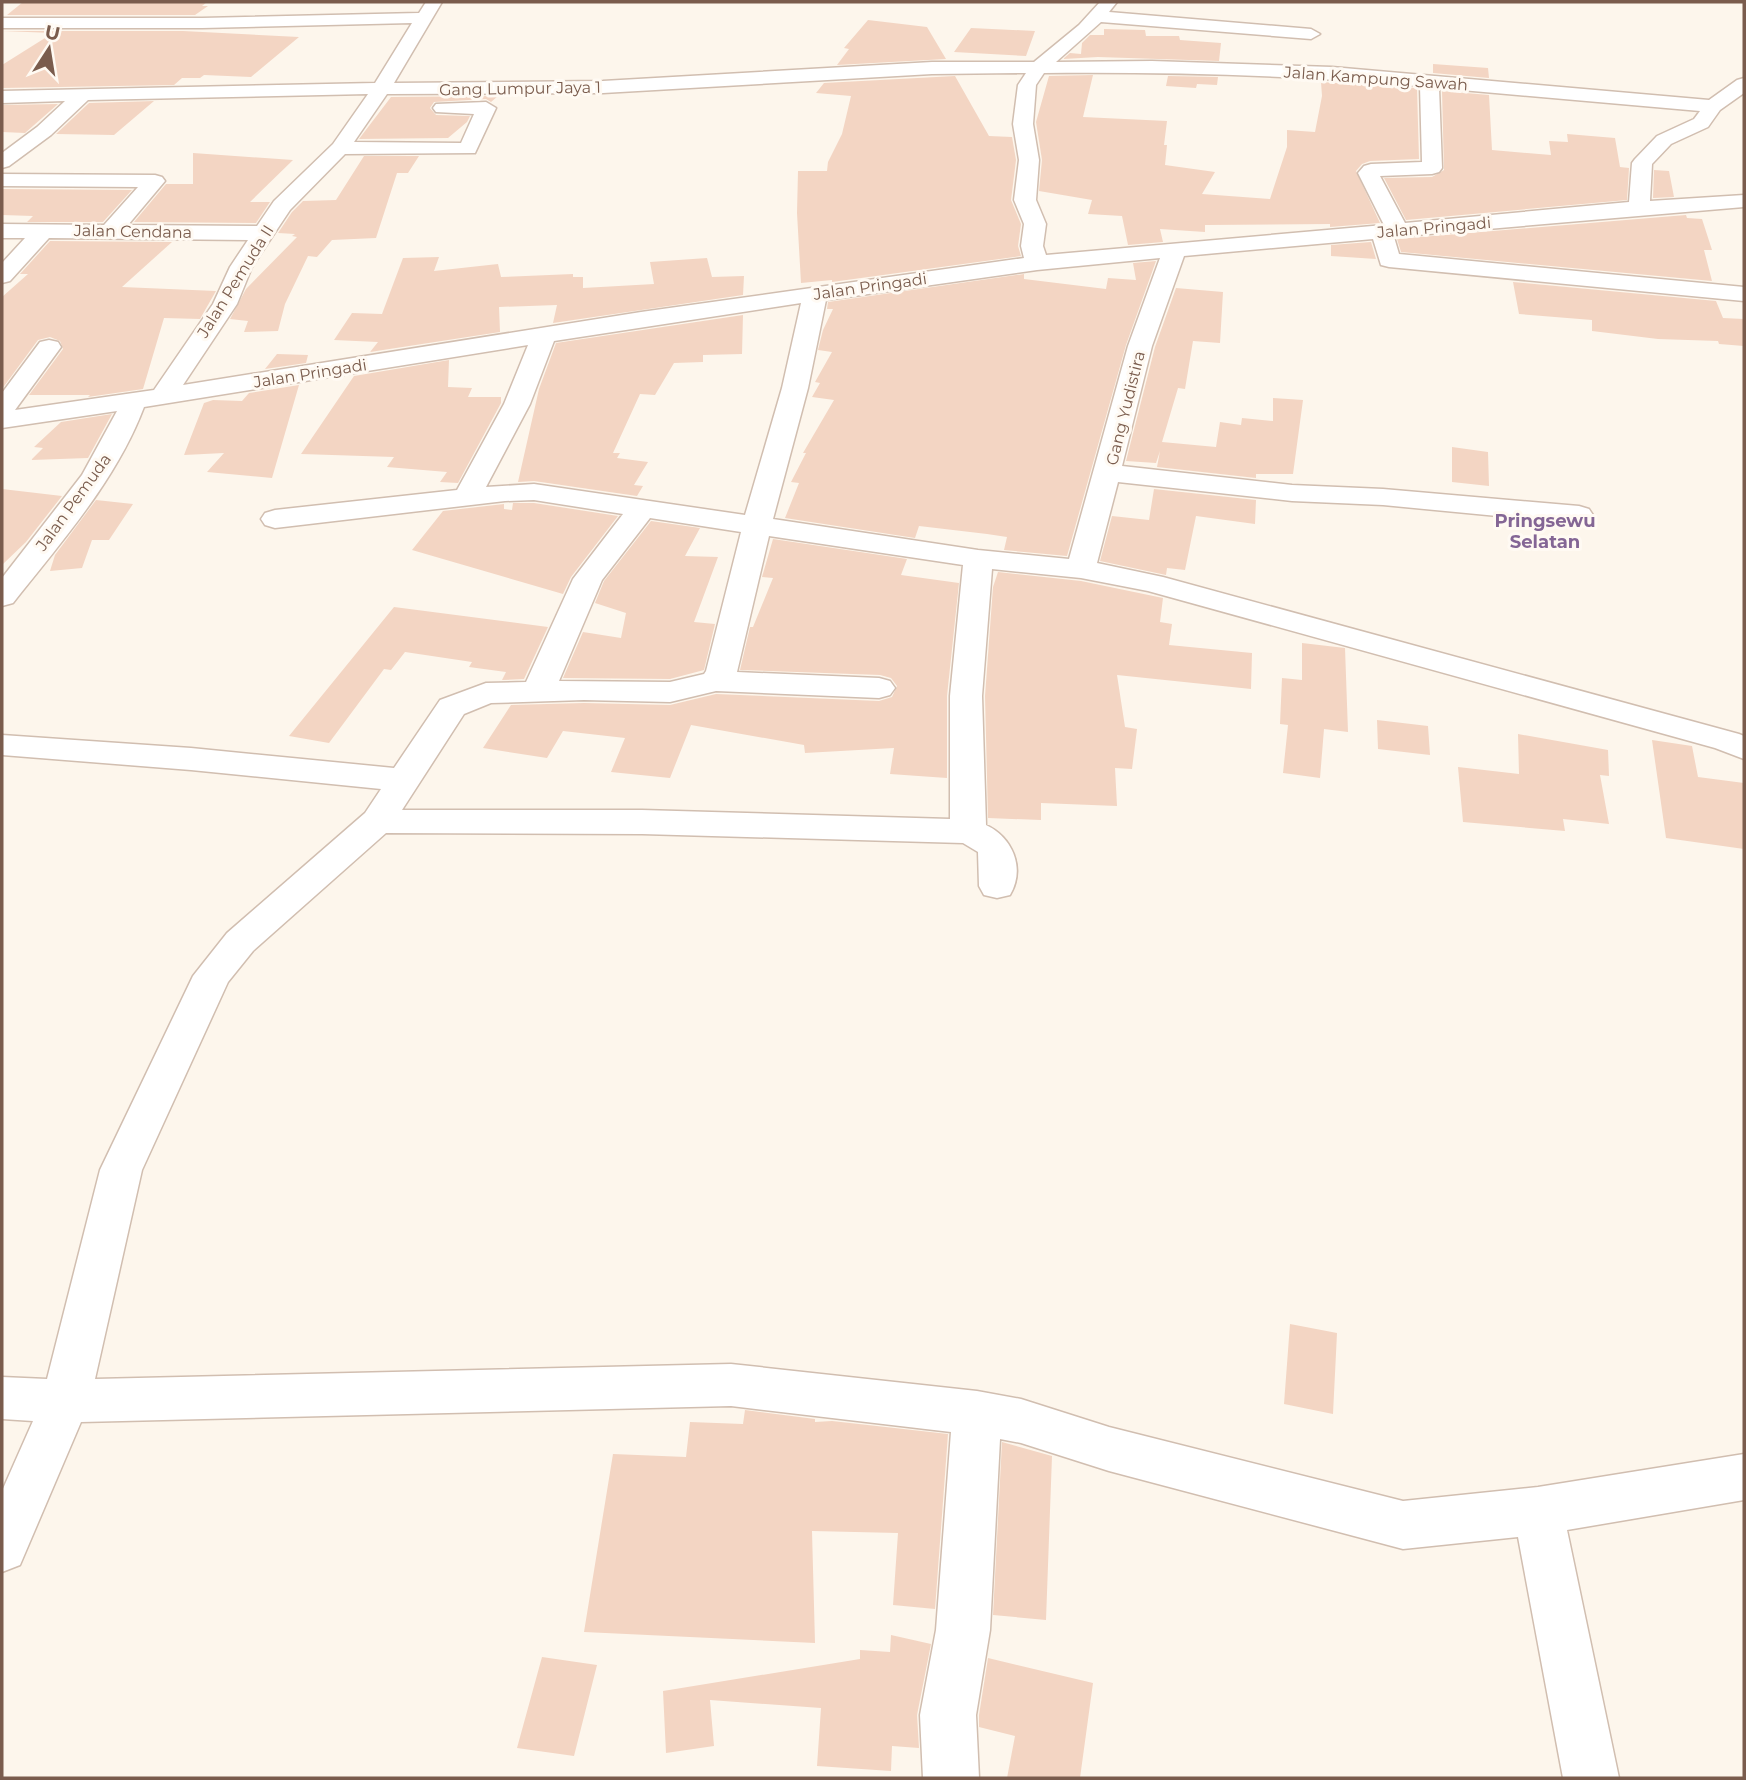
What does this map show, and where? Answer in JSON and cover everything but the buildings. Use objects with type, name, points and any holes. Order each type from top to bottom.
[{"type":"street","points":[[1037,263],[1032,246],[1035,223],[1025,200],[1030,160],[1023,124],[1027,85],[1038,67],[1103,9],[1311,34]]},
{"type":"street","points":[[3,14],[202,23],[429,10]]},
{"type":"street","name":"Jalan Pemuda II","points":[[163,396],[225,304],[241,267],[282,206],[340,148],[364,109],[381,89],[429,10]]},
{"type":"street","name":"Gang Lumpur Jaya 1","points":[[2,97],[603,87],[906,60],[1038,67]]},
{"type":"street","name":"Jalan Kampung Sawah","points":[[1038,67],[1249,69],[1429,81],[1713,106]]},
{"type":"street","points":[[1429,81],[1432,169],[1371,170],[1368,173],[1390,231],[1389,260],[1744,294]]},
{"type":"street","points":[[1639,208],[1642,163],[1664,140],[1701,123],[1713,106],[1744,84]]},
{"type":"street","points":[[2,162],[44,131],[82,96]]},
{"type":"street","points":[[364,109],[397,108]]},
{"type":"street","points":[[340,148],[468,149],[486,108],[422,108]]},
{"type":"street","points":[[2,180],[155,181],[111,230]]},
{"type":"street","name":"Jalan Pringadi","points":[[2,420],[134,402],[544,335],[1037,263],[1639,208],[1744,201]]},
{"type":"street","name":"Jalan Cendana","points":[[2,231],[264,233]]},
{"type":"street","points":[[2,276],[43,231]]},
{"type":"street","name":"Gang Yudistira","points":[[1081,569],[1140,346],[1175,249]]},
{"type":"street","points":[[716,681],[722,671],[757,525],[780,451],[815,294]]},
{"type":"street","points":[[467,497],[517,404],[544,335]]},
{"type":"street","points":[[2,410],[49,347]]},
{"type":"street","name":"Jalan Pemuda","points":[[3,594],[63,518],[115,443],[128,420],[134,402]]},
{"type":"street","points":[[1108,473],[1292,493],[1383,497],[1579,515]]},
{"type":"street","points":[[275,519],[534,492],[978,559],[1081,569],[1152,583],[1727,741],[1744,749]]},
{"type":"street","points":[[538,692],[588,579],[641,510]]},
{"type":"street","points":[[968,831],[966,696],[978,559]]},
{"type":"street","points":[[2,1548],[66,1401],[121,1170],[212,976],[240,942],[377,821],[402,779],[453,707],[486,693],[670,692],[716,681],[879,688]]},
{"type":"street","points":[[2,745],[402,779]]},
{"type":"street","points":[[377,821],[642,822],[968,831],[991,841],[996,847],[997,886]]},
{"type":"street","points":[[2,1398],[66,1401],[731,1385],[976,1413],[1021,1421],[1110,1449],[1403,1525],[1538,1511],[1744,1476]]},
{"type":"street","points":[[951,1778],[948,1715],[963,1629],[976,1413]]},
{"type":"street","points":[[1538,1511],[1591,1778]]},
{"type":"district","name":"Pringsewu Selatan","points":[[1545,531]]}]
